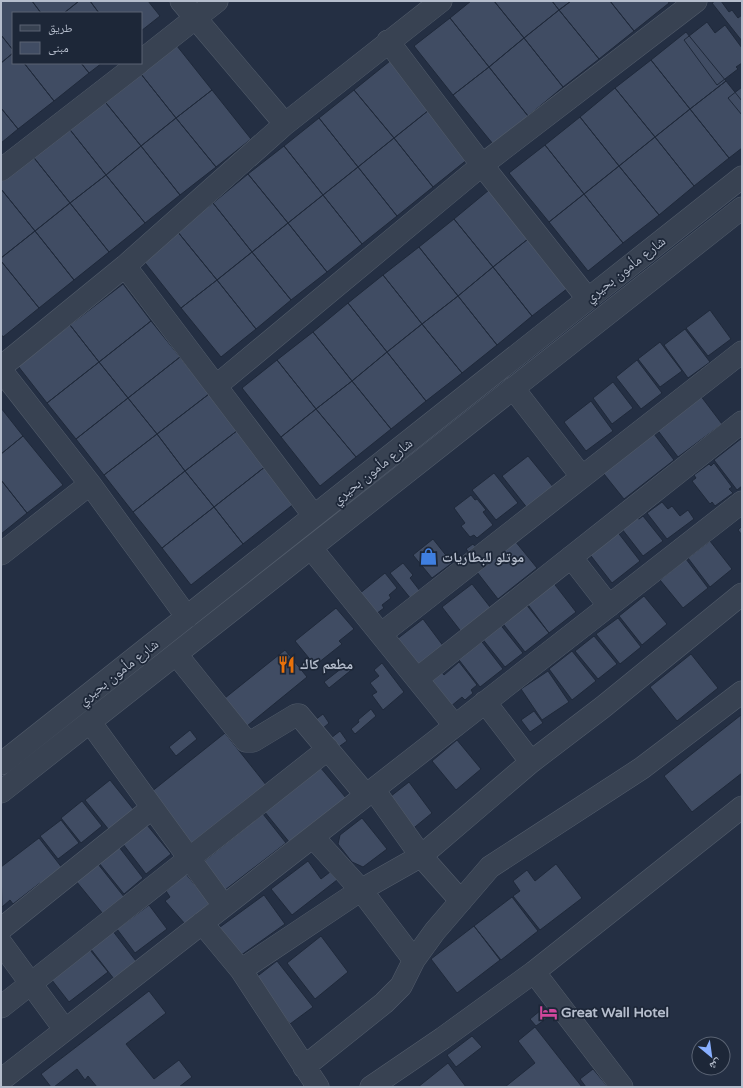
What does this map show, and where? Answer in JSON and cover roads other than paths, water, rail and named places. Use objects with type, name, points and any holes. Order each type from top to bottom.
[{"type":"street","points":[[181,1],[285,124]]},
{"type":"street","points":[[142,60],[217,1]]},
{"type":"street","points":[[187,617],[90,484],[1,369],[125,266],[285,124],[388,41],[441,1]]},
{"type":"street","points":[[216,386],[482,165],[696,1]]},
{"type":"street","points":[[388,41],[482,165],[588,299]]},
{"type":"street","points":[[1,170],[137,64]]},
{"type":"street","name":"شارع مأمون بحيري","points":[[1,764],[742,177]]},
{"type":"street","name":"شارع مأمون بحيري","points":[[1,792],[742,208]]},
{"type":"street","points":[[125,266],[314,516]]},
{"type":"street","points":[[381,634],[742,352]]},
{"type":"street","points":[[514,388],[582,477]]},
{"type":"street","points":[[417,679],[742,422]]},
{"type":"street","points":[[1,554],[90,484]]},
{"type":"street","points":[[1,1080],[742,502]]},
{"type":"street","points":[[311,548],[455,726]]},
{"type":"street","points":[[571,557],[608,606]]},
{"type":"street","points":[[241,970],[361,890],[421,856],[531,762],[604,707],[742,594]]},
{"type":"street","points":[[176,654],[246,741],[253,741],[296,715],[300,715],[328,749],[370,792],[421,856],[461,901]]},
{"type":"street","points":[[304,1067],[384,1003],[401,986],[414,960],[435,931],[490,867],[642,768],[742,692]]},
{"type":"street","points":[[485,702],[531,762]]},
{"type":"street","points":[[90,722],[224,906]]},
{"type":"street","points":[[1,1007],[328,749]]},
{"type":"street","points":[[371,1087],[443,1038],[534,972],[742,807]]},
{"type":"street","points":[[1,929],[152,808]]},
{"type":"street","points":[[313,836],[361,890],[414,960]]},
{"type":"street","points":[[202,923],[241,970],[318,1087]]},
{"type":"street","points":[[1,943],[65,1030]]},
{"type":"street","points":[[534,972],[622,1087]]},
{"type":"place","name":"موتلو للبطاريات","points":[[429,557]]},
{"type":"place","name":"مطعم كاك","points":[[287,664]]},
{"type":"place","name":"Great Wall Hotel","points":[[548,1012]]}]
